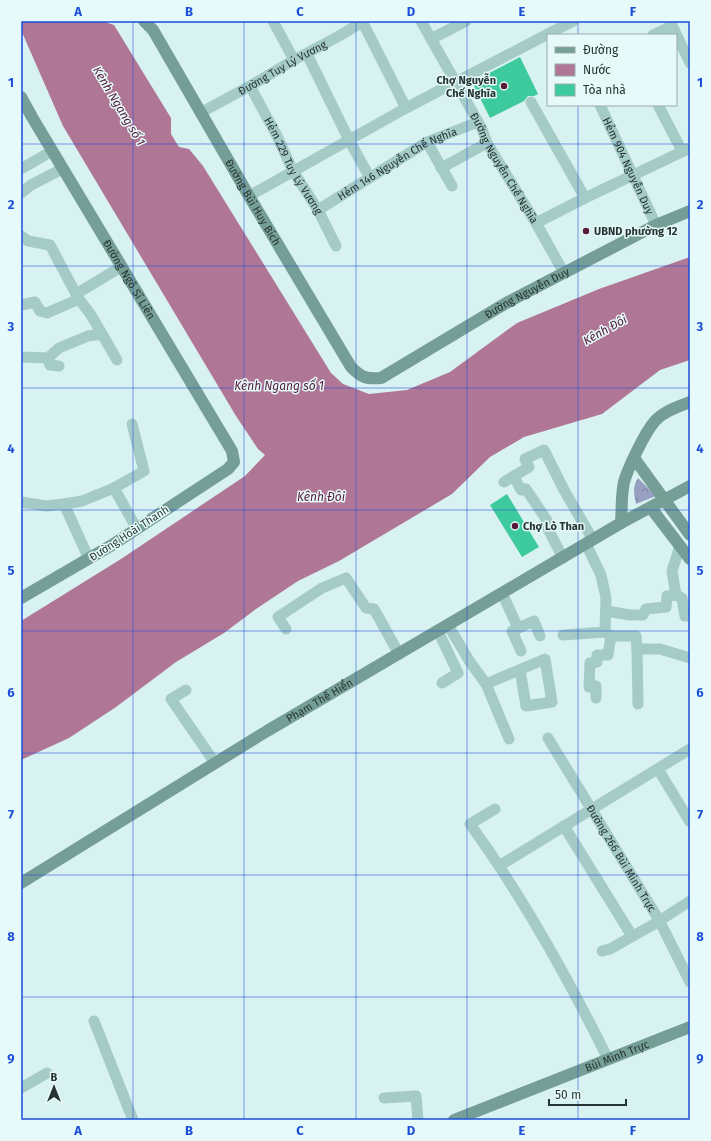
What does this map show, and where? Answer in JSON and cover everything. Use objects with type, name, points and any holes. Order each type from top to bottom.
[{"type":"street","name":"Đường Bùi Huy Bích","points":[[144,21],[153,30],[249,196],[351,367],[358,374],[368,379]]},
{"type":"street","points":[[273,21],[294,60]]},
{"type":"street","name":"Đường Tuy Lý Vương","points":[[200,112],[307,54],[362,21]]},
{"type":"street","points":[[362,21],[406,108]]},
{"type":"street","name":"Đường Nguyễn Chế Nghĩa","points":[[421,21],[482,129],[487,143],[536,223],[564,273]]},
{"type":"street","points":[[431,39],[466,21]]},
{"type":"street","points":[[548,34],[573,21]]},
{"type":"street","points":[[655,34],[671,24],[676,34]]},
{"type":"street","points":[[249,196],[406,108],[547,35]]},
{"type":"street","points":[[677,36],[690,63]]},
{"type":"street","points":[[307,54],[348,140],[370,178]]},
{"type":"street","name":"Hẻm 229 Tuy Lý Vương","points":[[250,86],[276,134],[293,171],[318,210],[336,246]]},
{"type":"street","name":"Đường Ngô Sĩ Liên","points":[[21,97],[62,169],[232,451],[234,462]]},
{"type":"street","points":[[531,102],[585,198]]},
{"type":"street","name":"Hẻm 904 Nguyễn Duy","points":[[600,106],[656,225]]},
{"type":"street","points":[[536,223],[686,149],[659,106]]},
{"type":"street","name":"Hẻm 146 Nguyễn Chế Nghĩa","points":[[318,210],[427,142],[478,122]]},
{"type":"street","points":[[427,142],[452,186]]},
{"type":"street","points":[[441,168],[487,143]]},
{"type":"street","points":[[21,169],[52,151]]},
{"type":"street","points":[[21,193],[31,185],[62,169]]},
{"type":"street","name":"Đường Nguyễn Duy","points":[[368,379],[381,378],[508,302],[656,225],[690,211]]},
{"type":"street","points":[[21,236],[28,241],[50,245],[77,296],[117,360]]},
{"type":"street","points":[[21,305],[35,302],[40,311],[47,313],[77,296],[121,267]]},
{"type":"street","points":[[21,357],[48,358],[59,348],[88,336],[102,334]]},
{"type":"street","points":[[48,358],[50,365],[59,366]]},
{"type":"street","points":[[621,523],[624,483],[634,458],[650,428],[655,421],[670,411],[690,402]]},
{"type":"street","points":[[21,502],[46,506],[82,501],[114,488],[144,471],[132,424]]},
{"type":"street","points":[[563,558],[548,529],[550,525],[526,489],[521,490],[509,479],[529,467],[525,459],[544,450],[589,542],[601,575],[606,598],[608,655],[597,655],[597,662],[590,664],[589,686],[596,686],[596,698]]},
{"type":"street","points":[[634,458],[690,535]]},
{"type":"street","name":"Đường Hoài Thanh","points":[[21,598],[89,559],[137,529],[228,469],[234,462]]},
{"type":"street","name":"Phạm Thế Hiển","points":[[21,883],[215,763],[621,523],[690,486]]},
{"type":"street","points":[[114,488],[137,529]]},
{"type":"street","points":[[64,504],[89,559]]},
{"type":"street","points":[[651,508],[690,560]]},
{"type":"street","points":[[676,595],[672,571],[680,546]]},
{"type":"street","points":[[286,629],[278,616],[322,588],[346,578],[366,608],[374,609],[400,654]]},
{"type":"street","points":[[502,594],[518,628]]},
{"type":"street","points":[[606,611],[630,615],[643,615],[646,609],[666,607],[667,596],[676,595],[682,598],[685,616],[690,616]]},
{"type":"street","points":[[520,651],[512,631],[534,621],[540,636]]},
{"type":"street","points":[[442,683],[458,673],[443,628]]},
{"type":"street","points":[[443,628],[486,684],[509,739]]},
{"type":"street","points":[[563,635],[608,634],[636,636],[638,704]]},
{"type":"street","points":[[637,649],[660,649],[690,658]]},
{"type":"street","points":[[486,684],[545,659],[552,702],[526,706],[520,670]]},
{"type":"street","points":[[186,690],[171,699],[215,763]]},
{"type":"street","name":"Đường 266 Bùi Minh Trực","points":[[548,738],[659,920],[690,982]]},
{"type":"street","points":[[499,866],[690,749]]},
{"type":"street","points":[[658,769],[690,822]]},
{"type":"street","points":[[495,809],[470,824],[507,877],[560,966],[608,1060]]},
{"type":"street","points":[[564,826],[632,936]]},
{"type":"street","points":[[602,951],[610,949],[690,901]]},
{"type":"street","points":[[94,1021],[132,1120]]},
{"type":"street","name":"Bùi Minh Trực","points":[[454,1120],[690,1027]]},
{"type":"street","points":[[21,1088],[47,1073]]},
{"type":"street","points":[[384,1098],[416,1096],[418,1120]]},
{"type":"green space","points":[[638,478],[656,496],[636,504],[634,488]]},
{"type":"water","name":"Kênh Đôi","points":[[21,21],[102,21],[114,25],[171,118],[171,134],[179,147],[189,149],[203,166],[331,373],[343,384],[369,394],[407,390],[450,372],[517,323],[599,289],[690,257],[690,360],[660,370],[602,414],[524,437],[490,457],[452,494],[339,561],[298,581],[256,609],[224,633],[176,662],[116,707],[69,738],[21,760],[21,621],[121,559],[245,476],[265,455],[258,449],[236,416],[63,126],[21,30]]},
{"type":"building","name":"Chợ Nguyễn Chế Nghĩa","points":[[520,57],[538,94],[528,96],[524,101],[490,118],[472,82]]},
{"type":"building","name":"Chợ Lò Than","points":[[507,494],[539,547],[522,557],[490,505]]},
{"type":"place","name":"Chợ Nguyễn Chế Nghĩa","points":[[504,86]]},
{"type":"place","name":"UBND phường 12","points":[[586,231]]},
{"type":"place","name":"Chợ Lò Than","points":[[515,526]]},
{"type":"water label","name":"Kênh Ngang số 1","points":[[119,106]]},
{"type":"water label","name":"Kênh Ngang số 1","points":[[279,386]]}]
